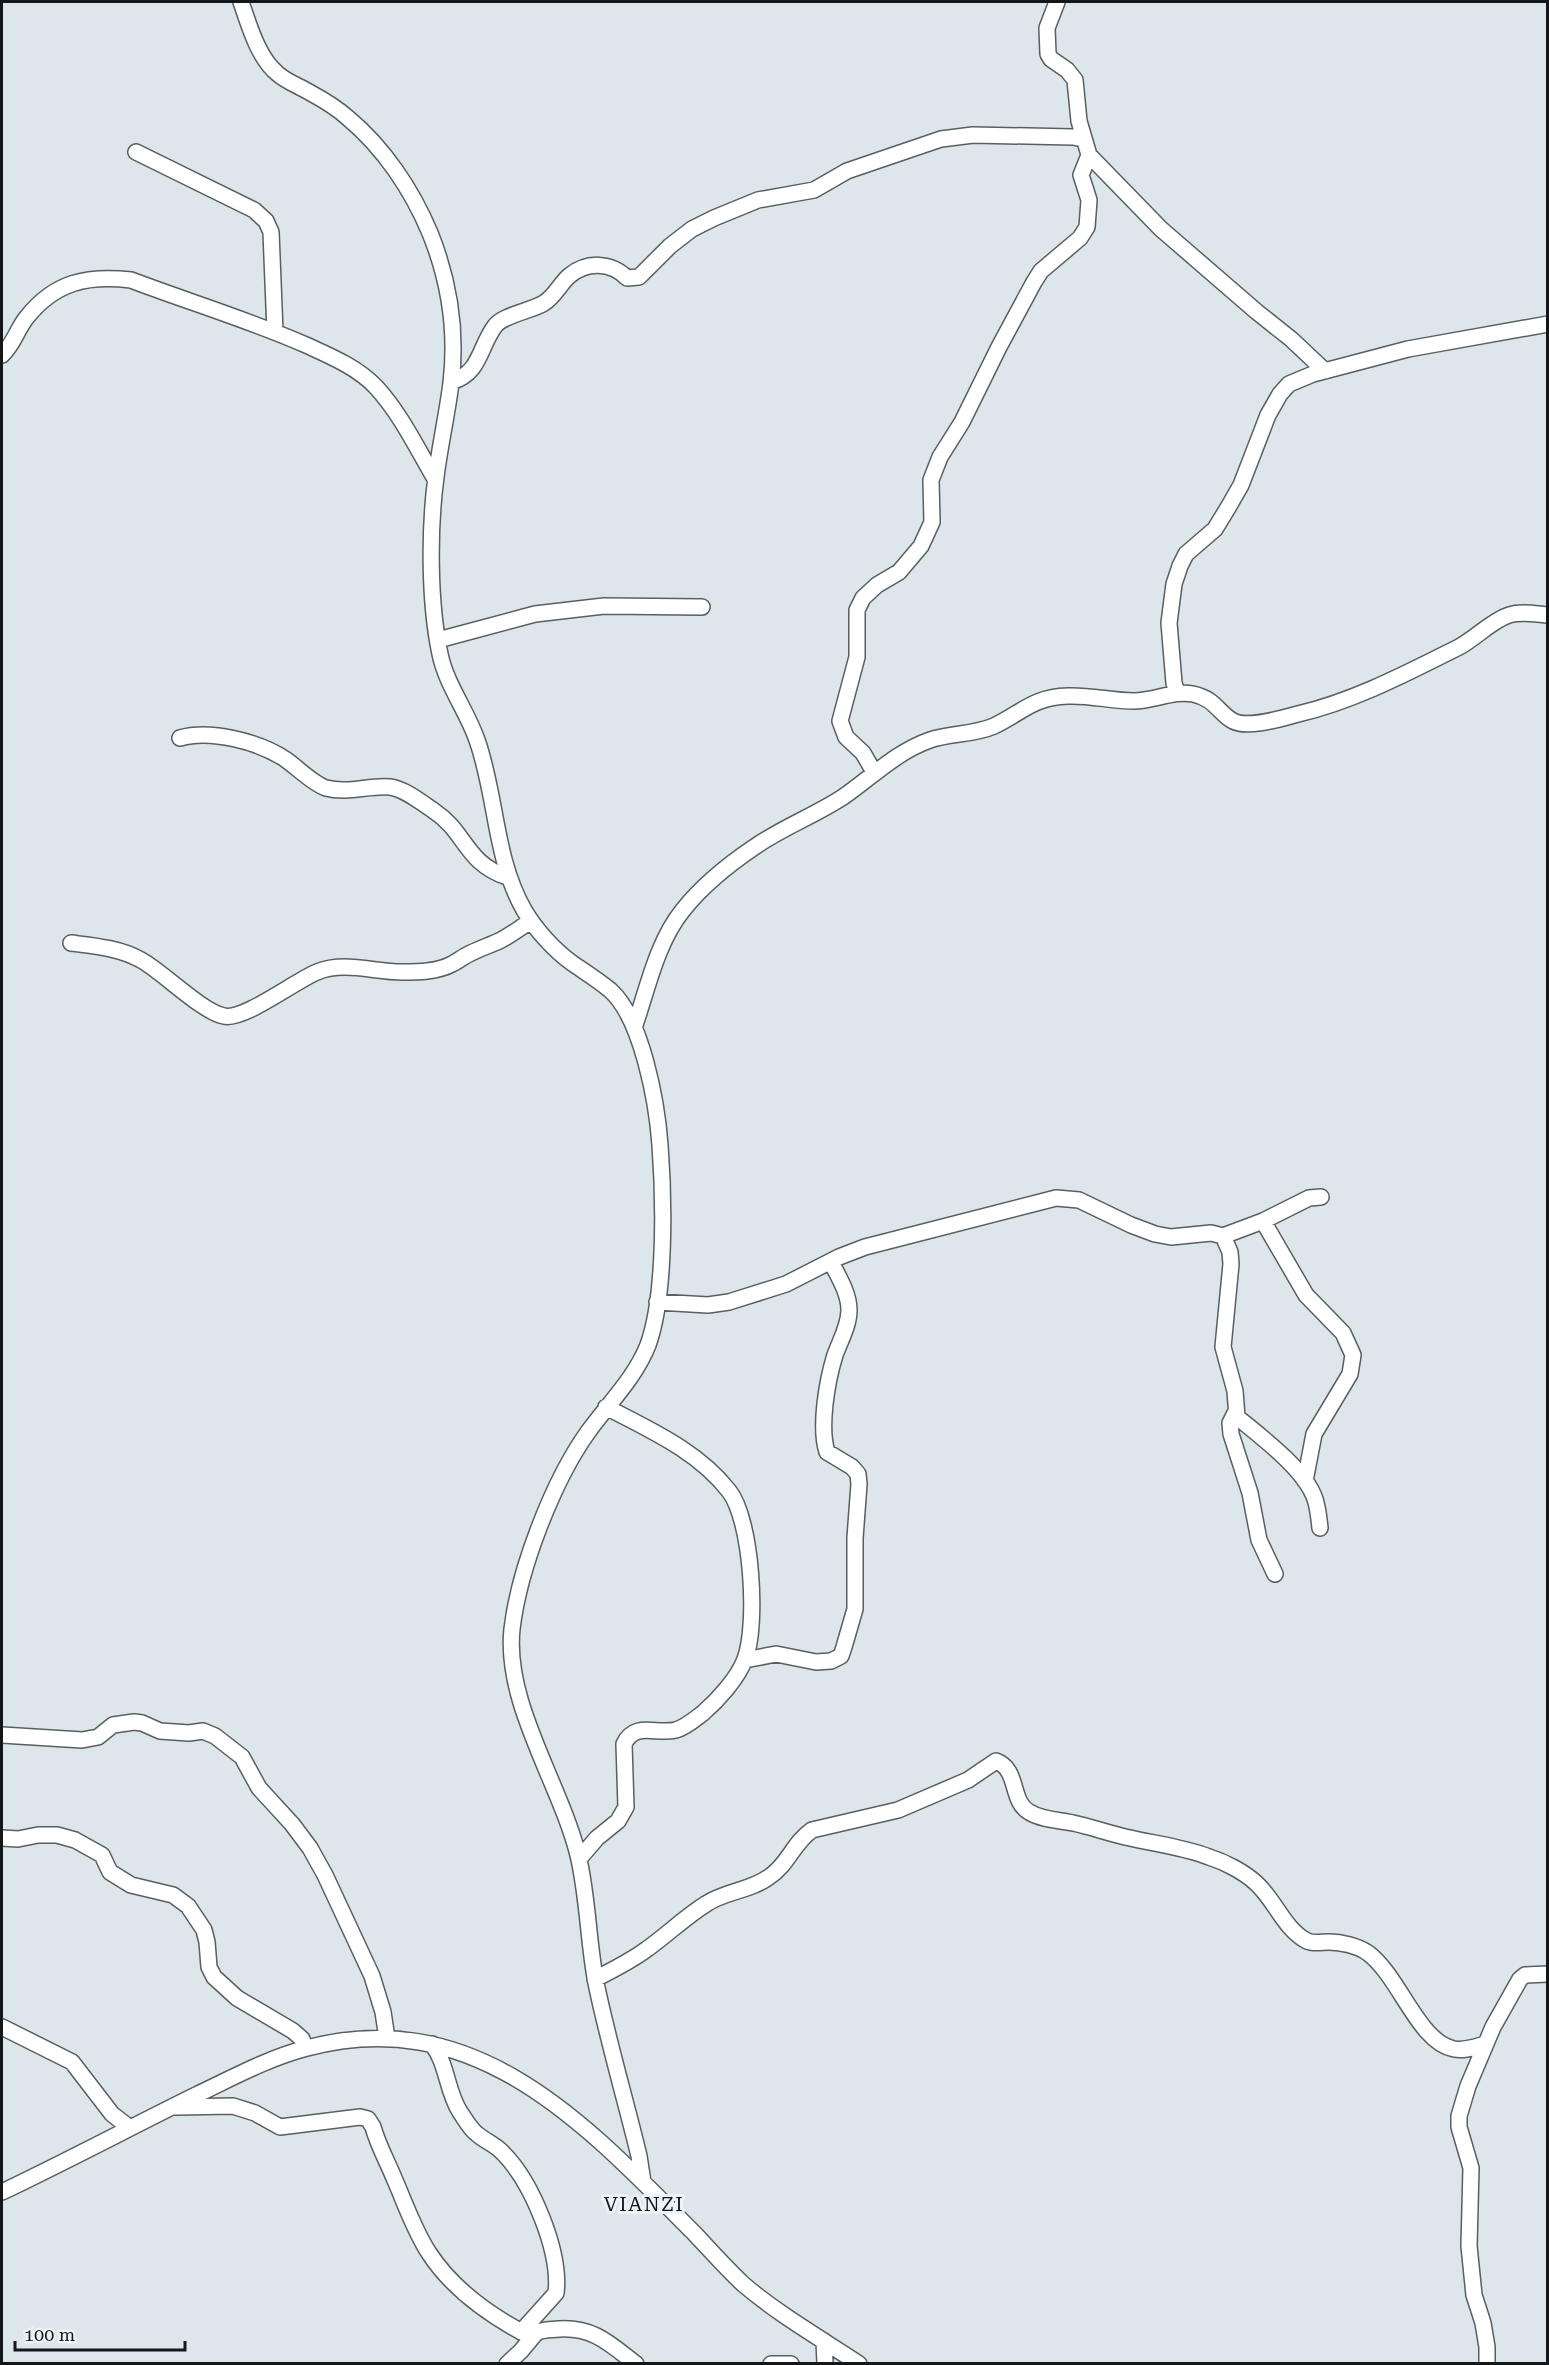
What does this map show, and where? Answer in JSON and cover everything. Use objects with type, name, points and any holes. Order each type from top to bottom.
[{"type":"street","points":[[241,2],[254,36],[275,73],[312,93],[347,117],[379,148],[420,209],[446,277],[453,354],[451,382],[435,479],[432,588],[438,640],[445,670],[467,715],[480,751],[507,877],[531,921],[567,960],[591,975],[623,1003],[635,1025],[656,1114],[660,1146],[662,1237],[652,1333],[637,1369],[583,1438],[560,1477],[520,1588],[512,1629],[512,1658],[516,1687],[550,1774],[579,1859],[595,1979],[639,2156],[643,2182]]},
{"type":"street","points":[[1057,2],[1047,28],[1048,54],[1075,80],[1079,121],[1089,155],[1161,229],[1291,339],[1325,371]]},
{"type":"street","points":[[451,382],[462,379],[470,371],[483,352],[494,327],[500,321],[544,303],[570,275],[592,265],[602,265],[615,267],[627,278],[639,277],[670,246],[692,229],[758,200],[814,190],[847,171],[941,139],[973,135],[1083,139]]},
{"type":"street","points":[[136,152],[254,210],[266,221],[271,232],[275,332]]},
{"type":"street","points":[[874,772],[863,753],[846,737],[840,721],[857,657],[857,610],[863,598],[877,585],[899,572],[921,546],[932,522],[932,480],[940,457],[962,422],[1037,277],[1080,238],[1087,227],[1089,200],[1081,175],[1089,155]]},
{"type":"street","points":[[2,355],[10,348],[25,318],[50,293],[61,287],[109,278],[131,280],[275,332],[336,359],[356,371],[375,387],[406,430],[435,479]]},
{"type":"street","points":[[1177,693],[1169,623],[1174,585],[1180,566],[1186,554],[1215,528],[1229,506],[1241,485],[1268,415],[1280,394],[1289,384],[1325,371],[1408,349],[1548,324]]},
{"type":"street","points":[[438,640],[535,614],[604,606],[702,607]]},
{"type":"street","points":[[635,1025],[668,934],[682,911],[700,891],[753,848],[843,796],[904,752],[930,740],[992,727],[1031,703],[1049,697],[1079,696],[1133,701],[1155,699],[1177,693],[1192,694],[1217,706],[1234,721],[1254,724],[1336,705],[1460,646],[1503,617],[1513,613],[1548,615]]},
{"type":"street","points":[[180,738],[199,735],[262,746],[324,787],[355,790],[389,787],[400,790],[446,820],[481,864],[492,872],[507,877]]},
{"type":"street","points":[[71,943],[104,947],[128,954],[143,961],[207,1008],[222,1016],[232,1017],[250,1010],[294,983],[330,967],[343,966],[401,972],[430,971],[450,965],[470,953],[502,940],[531,921]]},
{"type":"street","points":[[657,1302],[708,1305],[729,1302],[786,1284],[849,1253],[881,1242],[1056,1198],[1079,1200],[1131,1225],[1171,1237],[1211,1233],[1223,1236],[1263,1221],[1309,1198],[1321,1197]]},
{"type":"street","points":[[1263,1221],[1306,1295],[1343,1334],[1351,1346],[1353,1355],[1350,1374],[1314,1434],[1305,1481]]},
{"type":"street","points":[[1223,1236],[1230,1252],[1231,1264],[1223,1347],[1235,1391],[1235,1413],[1237,1418],[1252,1431],[1275,1447],[1305,1481],[1316,1501],[1320,1528]]},
{"type":"street","points":[[745,1660],[776,1654],[816,1662],[831,1661],[840,1656],[851,1629],[856,1590],[855,1538],[858,1473],[826,1452],[823,1439],[823,1418],[831,1369],[849,1309],[841,1283],[831,1262]]},
{"type":"street","points":[[579,1859],[597,1838],[618,1821],[626,1807],[624,1744],[628,1736],[635,1731],[665,1732],[687,1725],[705,1711],[721,1694],[745,1660],[749,1637],[750,1564],[744,1523],[730,1492],[701,1462],[669,1440],[606,1407]]},
{"type":"street","points":[[1235,1413],[1230,1423],[1231,1434],[1250,1493],[1258,1540],[1275,1574]]},
{"type":"street","points":[[2,1735],[82,1740],[98,1737],[112,1725],[134,1722],[159,1731],[189,1733],[203,1731],[215,1736],[242,1757],[258,1788],[292,1824],[310,1848],[325,1875],[372,1976],[383,2012],[387,2038]]},
{"type":"street","points":[[595,1979],[628,1963],[705,1904],[760,1883],[771,1876],[790,1857],[801,1838],[812,1830],[898,1810],[968,1780],[996,1761],[1002,1763],[1007,1769],[1021,1806],[1028,1812],[1041,1818],[1074,1823],[1211,1857],[1256,1883],[1294,1931],[1309,1942],[1333,1942],[1360,1948],[1369,1954],[1401,1991],[1420,2025],[1432,2038],[1445,2046],[1456,2049],[1485,2044]]},
{"type":"street","points":[[2,1838],[18,1839],[38,1835],[57,1835],[75,1840],[102,1855],[110,1872],[131,1885],[173,1895],[188,1906],[204,1930],[209,1967],[214,1977],[237,1998],[293,2031],[302,2039],[305,2048]]},
{"type":"street","points":[[1487,2364],[1487,2347],[1483,2323],[1474,2295],[1469,2246],[1471,2168],[1459,2116],[1485,2044],[1520,1979],[1525,1974],[1548,1974]]},
{"type":"street","points":[[2,2027],[72,2062],[112,2114],[130,2128]]},
{"type":"street","points":[[2,2192],[259,2065],[305,2048],[356,2038],[387,2038],[432,2044],[459,2050],[488,2062],[569,2114],[643,2182],[741,2282],[824,2342],[859,2364]]},
{"type":"street","points":[[432,2044],[442,2058],[453,2100],[460,2112],[474,2132],[502,2151],[525,2180],[543,2223],[555,2268],[556,2293],[526,2335],[521,2351],[507,2364]]},
{"type":"street","points":[[171,2107],[233,2106],[255,2113],[280,2127],[339,2118],[360,2117],[368,2120],[409,2214],[438,2265],[468,2296],[526,2335],[541,2330],[582,2329],[593,2332],[636,2364]]},
{"type":"street","points":[[824,2342],[825,2364]]},
{"type":"street","points":[[771,2364],[791,2364]]},
{"type":"district","name":"VIANZI","points":[[644,2204]]}]
